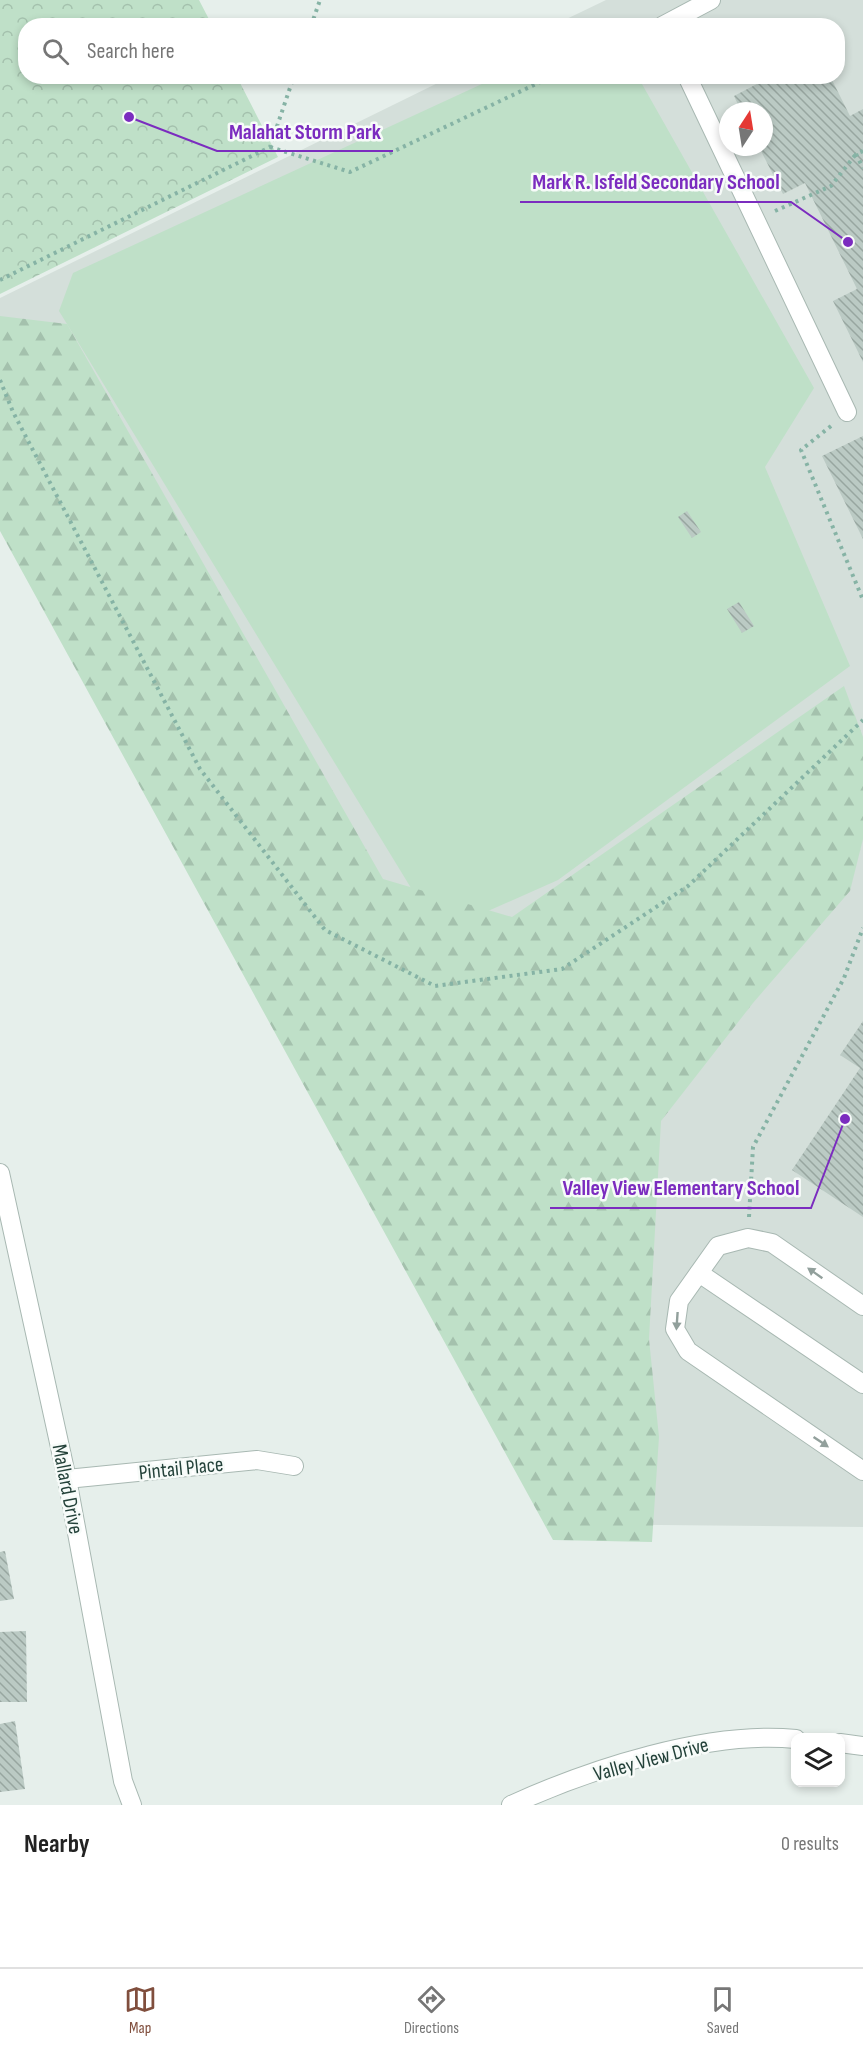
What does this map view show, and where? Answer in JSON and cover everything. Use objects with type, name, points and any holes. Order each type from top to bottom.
[{"type":"street","points":[[677,18],[711,0]]},
{"type":"street","points":[[691,84],[847,412]]},
{"type":"street","name":"Mallard Drive","points":[[0,1173],[67,1479],[123,1782],[132,1805]]},
{"type":"street","points":[[863,1306],[772,1244],[748,1238],[718,1246],[679,1301],[675,1329],[688,1351],[863,1471]]},
{"type":"street","points":[[699,1273],[863,1384]]},
{"type":"street","name":"Pintail Place","points":[[67,1479],[257,1460],[294,1466]]},
{"type":"street","name":"Valley View Drive","points":[[511,1805],[541,1791],[610,1768],[689,1746],[765,1736],[791,1739]]},
{"type":"street","points":[[845,1744],[863,1746]]},
{"type":"path","points":[[314,18],[320,0]]},
{"type":"path","points":[[270,147],[291,84]]},
{"type":"path","points":[[0,280],[270,147],[350,172],[536,84]]},
{"type":"path","points":[[755,219],[831,186],[856,154],[863,151]]},
{"type":"path","points":[[856,154],[863,168]]},
{"type":"path","points":[[0,381],[13,412],[200,768],[325,930],[435,986],[562,969],[688,886],[863,720]]},
{"type":"path","points":[[847,412],[801,450],[863,600]]},
{"type":"path","points":[[748,1238],[753,1148],[844,978],[863,928]]},
{"type":"shaded area","points":[[606,0],[863,0],[863,1527],[557,1524],[0,504],[0,298],[436,84],[845,84],[845,18],[569,18]]},
{"type":"green space","points":[[0,0],[199,0],[208,18],[18,18],[18,84],[241,84],[278,157],[0,294]]},
{"type":"green space","points":[[482,84],[642,84],[814,388],[765,467],[850,666],[558,880],[470,919],[411,888],[59,311],[73,273]]},
{"type":"green space","points":[[0,316],[67,324],[383,879],[512,917],[844,686],[863,737],[863,839],[850,891],[753,1003],[661,1121],[649,1339],[659,1437],[652,1542],[553,1540],[0,531]]},
{"type":"building","points":[[757,84],[834,84],[850,116],[863,109],[863,362],[833,301],[857,289],[805,183],[783,194],[764,156],[773,156],[773,102],[737,102],[734,96]]},
{"type":"building","points":[[863,436],[863,539],[822,456]]},
{"type":"building","points":[[687,511],[701,532],[692,538],[678,517]]},
{"type":"building","points":[[739,602],[754,626],[742,633],[727,609]]},
{"type":"building","points":[[863,1021],[863,1217],[792,1170],[860,1068],[840,1055]]},
{"type":"building","points":[[5,1551],[14,1599],[0,1601],[0,1552]]},
{"type":"building","points":[[26,1631],[27,1702],[0,1702],[0,1632]]},
{"type":"building","points":[[15,1721],[25,1789],[0,1792],[0,1724]]},
{"type":"place","name":"Malahat Storm Park","points":[[129,117]]},
{"type":"place","name":"Mark R. Isfeld Secondary School","points":[[848,242]]},
{"type":"place","name":"Valley View Elementary School","points":[[845,1119]]}]
